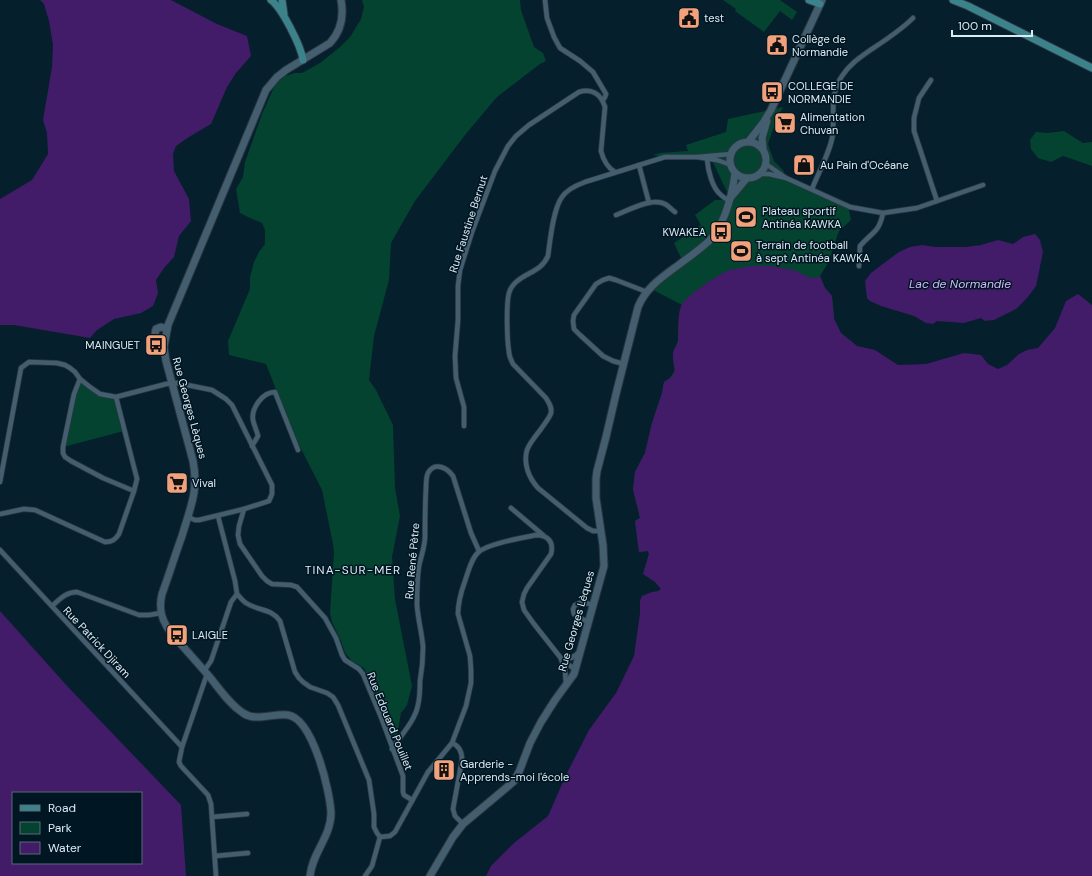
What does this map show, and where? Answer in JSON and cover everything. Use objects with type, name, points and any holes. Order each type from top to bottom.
[{"type":"main road","points":[[271,0],[284,16],[306,58]]},
{"type":"main road","points":[[282,0],[284,16]]},
{"type":"main road","name":"Rue Georges Lèques","points":[[310,876],[310,869],[328,830],[331,813],[325,777],[320,759],[301,723],[294,717],[287,715],[252,717],[243,713],[224,695],[167,628],[162,620],[160,602],[162,594],[188,518],[195,494],[196,484],[195,470],[166,361],[164,341],[167,329],[266,90],[277,77],[286,70],[330,43],[338,33],[341,26],[341,0]]},
{"type":"main road","points":[[749,141],[771,110],[821,2],[808,0]]},
{"type":"main road","points":[[953,0],[968,6],[1092,68]]},
{"type":"main road","points":[[960,0],[968,6]]},
{"type":"main road","points":[[763,148],[756,143],[749,141],[737,145],[733,149],[730,160],[735,172],[741,176],[752,178],[760,174],[764,169],[767,158],[763,148],[762,138],[771,110]]},
{"type":"main road","name":"Rue Georges Lèques","points":[[430,876],[453,837],[463,824],[514,781],[541,722],[574,674],[594,605],[604,562],[596,498],[598,466],[638,307],[647,292],[660,279],[709,240],[717,230],[721,224],[730,200],[735,172]]},
{"type":"main road","name":"Rue Georges Lèques","points":[[730,200],[739,186],[747,178]]},
{"type":"main road","points":[[164,350],[158,342],[155,333],[157,328],[163,327],[167,329]]},
{"type":"street","points":[[545,0],[547,18],[560,48],[580,61],[593,72],[606,94],[603,100],[605,113],[601,151],[608,166],[615,172]]},
{"type":"street","points":[[812,189],[829,147],[833,131],[833,102],[835,87],[843,74],[853,63],[906,26],[913,18]]},
{"type":"street","points":[[931,80],[919,98],[914,118],[914,129],[937,201]]},
{"type":"street","name":"Rue Faustine Bernut","points":[[464,426],[464,407],[456,378],[455,356],[458,320],[458,286],[460,270],[472,232],[495,171],[508,146],[516,136],[550,110],[584,90],[596,93],[603,100]]},
{"type":"street","points":[[600,531],[593,531],[587,528],[538,488],[529,476],[526,459],[527,450],[549,417],[551,408],[546,398],[513,364],[510,358],[508,345],[508,300],[511,287],[516,282],[541,267],[545,262],[548,256],[555,213],[558,205],[562,197],[576,185],[665,157],[697,157],[731,154]]},
{"type":"street","points":[[697,157],[717,160],[731,165]]},
{"type":"street","points":[[707,159],[708,170],[714,185],[720,195],[730,200]]},
{"type":"street","points":[[766,164],[786,178]]},
{"type":"street","points":[[639,165],[649,203]]},
{"type":"street","points":[[760,174],[769,174],[786,178],[850,207],[883,213],[917,208],[983,185]]},
{"type":"street","points":[[616,215],[649,203],[658,202],[665,204],[675,212]]},
{"type":"street","points":[[859,266],[860,246],[878,229],[881,224],[883,213]]},
{"type":"street","points":[[624,364],[603,356],[580,335],[574,329],[574,315],[596,284],[609,278],[647,292]]},
{"type":"street","points":[[0,482],[21,368],[29,362],[57,363],[65,365],[75,372],[80,379],[100,394],[116,397],[177,383],[212,390],[232,405],[272,485],[272,494],[269,501],[218,516],[197,520],[188,518]]},
{"type":"street","points":[[80,379],[74,394],[63,453],[71,461],[103,478],[134,491]]},
{"type":"street","points":[[252,446],[258,436],[253,419],[255,407],[262,398],[272,391],[275,392],[298,450]]},
{"type":"street","points":[[0,514],[24,509],[36,510],[105,542],[113,541],[119,534],[134,491],[136,479],[116,397]]},
{"type":"street","name":"Rue René Pètre","points":[[392,749],[412,720],[418,704],[423,647],[417,605],[419,566],[425,538],[425,504],[428,472],[437,467],[442,467],[449,471],[453,476],[471,532],[479,551]]},
{"type":"street","points":[[511,508],[552,543],[551,554],[524,594],[522,602],[524,610],[561,659],[575,669]]},
{"type":"street","name":"Rue Edouard Pouillet","points":[[244,509],[238,534],[240,544],[267,581],[272,584],[297,586],[324,618],[336,638],[342,655],[363,674],[402,776],[404,796],[412,800]]},
{"type":"street","points":[[218,516],[237,594],[247,604],[269,611],[277,616],[280,621],[295,672],[299,678],[310,686],[333,697],[338,705],[369,780],[374,814],[374,827],[380,837]]},
{"type":"street","points":[[380,837],[390,836],[395,832],[428,772],[452,742],[466,706],[471,684],[470,656],[458,614],[458,601],[470,566],[479,551],[489,546],[536,535],[543,535]]},
{"type":"street","name":"Rue Patrick Djiram","points":[[0,550],[182,747]]},
{"type":"street","points":[[52,606],[65,594],[77,592],[139,615],[146,616],[161,613]]},
{"type":"street","points":[[216,876],[211,804],[208,795],[179,762],[182,747],[206,673],[231,602],[237,594]]},
{"type":"street","points":[[588,622],[574,614],[573,609],[575,605],[582,602],[594,605]]},
{"type":"street","points":[[561,659],[572,658],[580,650]]},
{"type":"street","points":[[561,659],[565,670],[566,685]]},
{"type":"street","points":[[452,742],[456,744],[462,754],[454,809],[455,816],[463,824]]},
{"type":"street","points":[[212,817],[247,814]]},
{"type":"street","points":[[365,876],[372,866],[380,837]]},
{"type":"street","points":[[215,856],[248,853]]},
{"type":"green space","points":[[362,0],[520,0],[521,10],[534,47],[543,53],[546,61],[497,97],[465,135],[415,201],[391,243],[389,280],[374,336],[369,380],[376,390],[393,425],[395,488],[400,516],[392,557],[395,599],[412,686],[407,705],[401,713],[397,735],[391,735],[364,668],[352,661],[345,653],[332,622],[330,613],[334,553],[322,490],[294,435],[266,364],[229,355],[228,341],[250,289],[250,277],[254,262],[265,244],[265,230],[262,223],[240,213],[236,189],[243,177],[245,162],[262,114],[275,85],[285,76],[295,73],[302,73],[320,63],[350,37],[361,19],[364,7]]},
{"type":"green space","points":[[723,0],[780,0],[797,12],[792,20],[780,11],[764,32],[735,11],[736,9]]},
{"type":"green space","points":[[783,107],[768,144],[774,161],[783,170],[786,178],[848,206],[851,220],[839,231],[828,263],[820,276],[825,288],[832,296],[834,319],[841,333],[857,346],[643,574],[649,554],[648,551],[639,552],[635,521],[640,518],[633,490],[635,472],[645,453],[664,382],[670,378],[675,370],[673,353],[678,341],[678,328],[682,305],[655,291],[651,287],[682,260],[674,243],[701,225],[695,215],[715,200],[729,200],[727,192],[710,156],[665,157],[653,155],[688,151],[686,145],[726,132],[728,119]]},
{"type":"green space","points":[[1064,131],[1083,143],[1092,142],[1092,166],[1063,156],[1051,162],[1038,158],[1031,149],[1030,140],[1036,132],[1047,133]]},
{"type":"green space","points":[[80,379],[100,394],[116,397],[124,431],[63,447]]},
{"type":"water","points":[[40,0],[171,0],[217,24],[247,36],[251,56],[236,73],[227,87],[211,124],[176,146],[173,154],[174,171],[189,199],[191,221],[179,236],[174,257],[156,280],[158,293],[153,306],[141,313],[114,319],[97,330],[90,338],[14,325],[0,325],[0,199],[32,180],[48,154],[47,133],[43,120],[52,67],[53,45],[49,21],[44,4]]},
{"type":"water","name":"Lac de Normandie","points":[[1035,234],[1040,240],[1043,252],[1036,286],[1016,309],[994,320],[985,321],[981,318],[964,323],[937,321],[933,324],[926,323],[914,316],[881,306],[867,298],[865,281],[871,273],[899,252],[910,247],[922,245],[936,247],[965,247],[981,245],[998,240],[1013,244],[1023,237]]},
{"type":"water","points":[[752,266],[770,266],[794,270],[808,277],[816,278],[820,276],[825,288],[832,296],[834,319],[841,333],[857,346],[875,350],[898,365],[926,364],[964,353],[981,355],[988,364],[998,369],[1007,365],[1019,354],[1027,350],[1038,348],[1055,328],[1066,301],[1078,294],[1092,305],[1092,876],[486,876],[491,866],[514,843],[548,816],[566,775],[589,730],[616,693],[634,656],[640,613],[640,601],[642,596],[661,589],[655,582],[643,574],[649,554],[648,551],[639,552],[635,521],[640,518],[633,490],[635,472],[645,453],[664,382],[674,373],[673,354],[678,342],[681,306],[703,285],[719,275],[730,270]]},
{"type":"water","points":[[0,611],[68,687],[181,805],[186,876],[0,876]]},
{"type":"place","name":"test","points":[[689,18]]},
{"type":"place","name":"Collège de Normandie","points":[[777,45]]},
{"type":"place","name":"COLLEGE DE NORMANDIE","points":[[772,92]]},
{"type":"place","name":"Alimentation Chuvan","points":[[785,123]]},
{"type":"place","name":"Au Pain d'Océane","points":[[804,165]]},
{"type":"place","name":"Plateau sportif Antinéa KAWKA","points":[[746,217]]},
{"type":"place","name":"KWAKEA","points":[[721,232]]},
{"type":"place","name":"Terrain de football à sept Antinéa KAWKA","points":[[741,251]]},
{"type":"place","name":"MAINGUET","points":[[156,345]]},
{"type":"place","name":"Vival","points":[[177,483]]},
{"type":"place","name":"LAIGLE","points":[[177,635]]},
{"type":"place","name":"Garderie - Apprends-moi l'école","points":[[444,770]]},
{"type":"district","name":"TINA-SUR-MER","points":[[353,570]]}]
